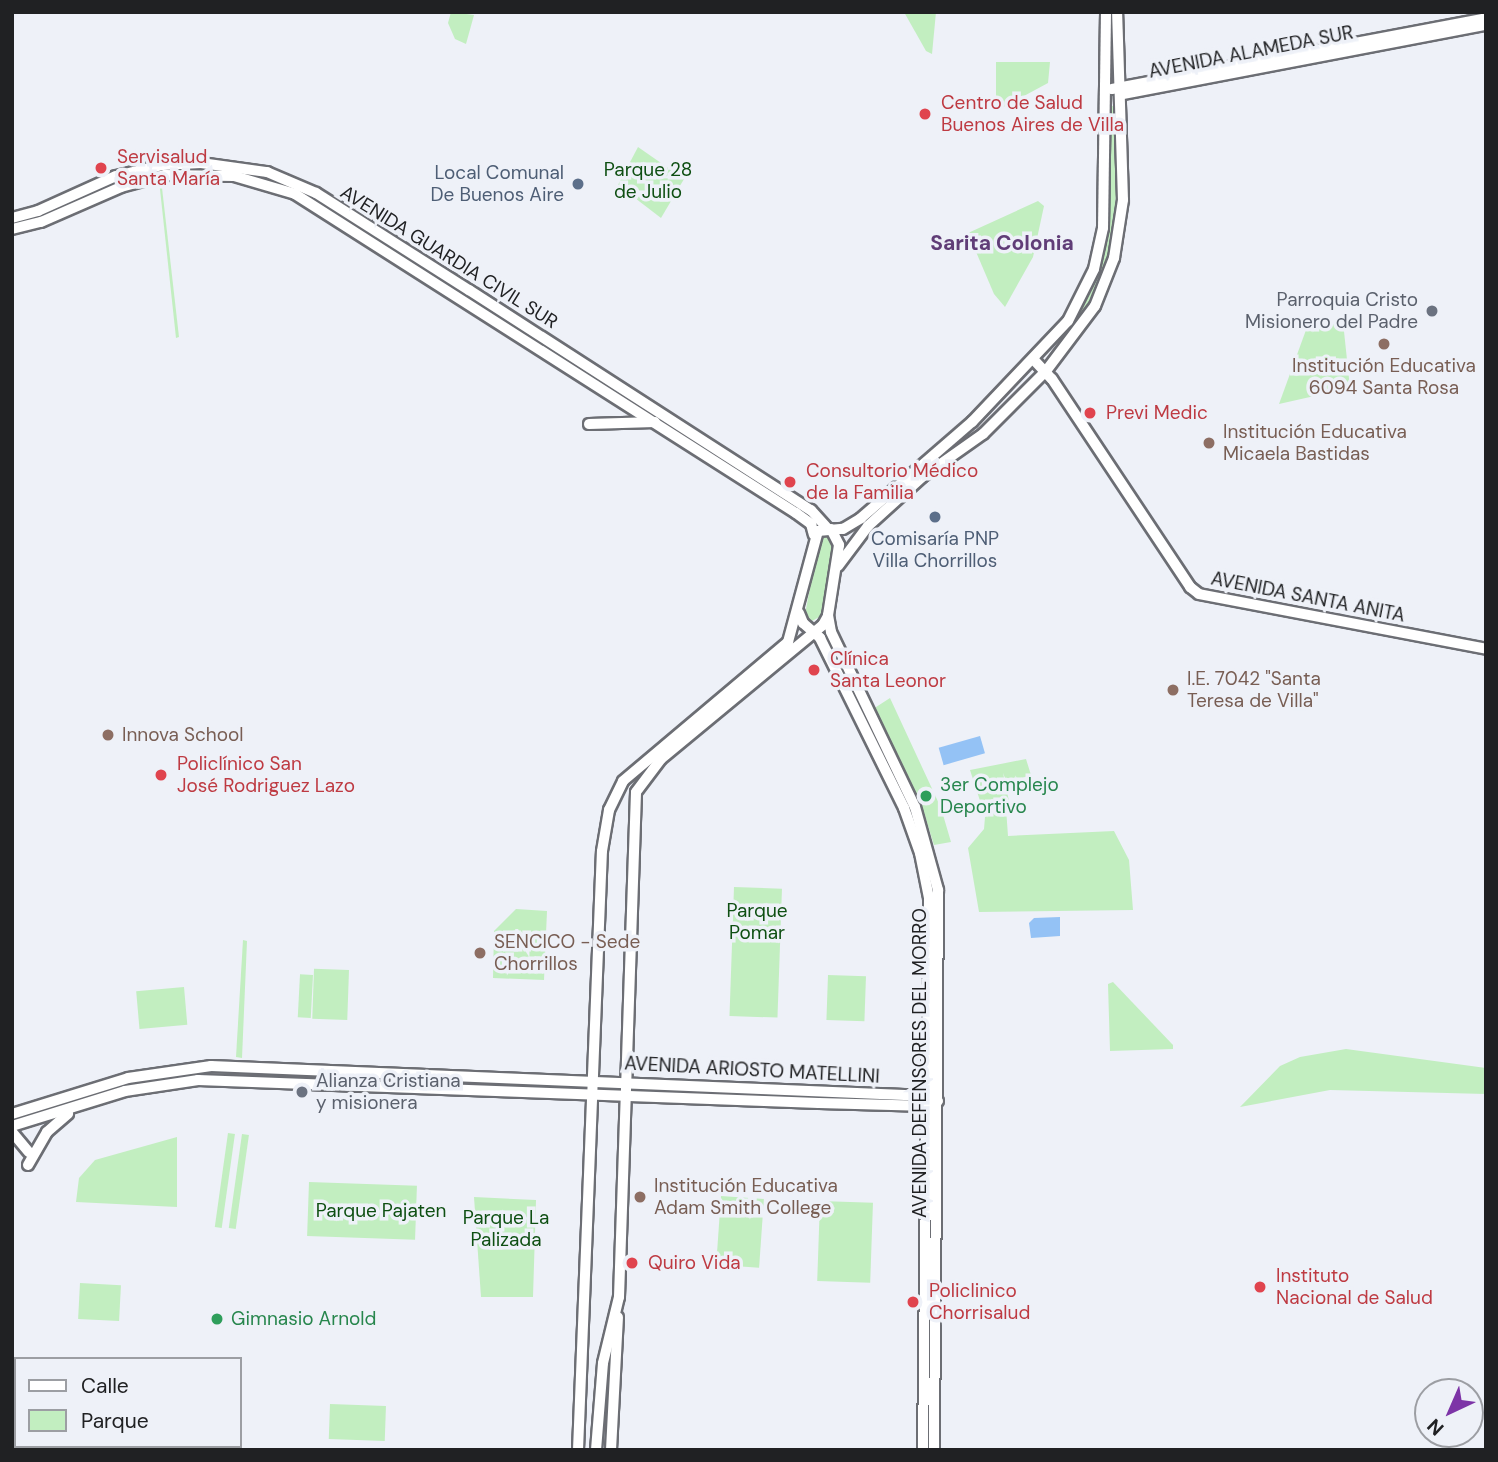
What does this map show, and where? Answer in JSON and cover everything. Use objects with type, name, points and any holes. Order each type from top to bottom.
[{"type":"main road","points":[[578,1450],[602,838],[619,786],[788,642],[799,609],[814,535],[856,522],[988,407],[1068,321],[1099,248],[1105,202],[1106,12]]},
{"type":"main road","name":"AVENIDA DEFENSORES DEL MORRO","points":[[835,572],[850,547],[877,518],[996,421],[1046,371],[1095,306],[1114,258],[1124,174],[1118,92],[1117,12]]},
{"type":"main road","name":"AVENIDA ALAMEDA SUR","points":[[1118,92],[1486,18]]},
{"type":"main road","name":"AVENIDA ALAMEDA SUR","points":[[1105,93],[1486,25]]},
{"type":"main road","name":"AVENIDA GUARDIA CIVIL SUR","points":[[12,218],[143,169],[201,163],[251,168],[316,193],[656,422],[806,519],[814,535]]},
{"type":"main road","name":"AVENIDA GUARDIA CIVIL SUR","points":[[12,229],[155,177],[234,176],[313,202],[811,510],[829,529]]},
{"type":"main road","name":"AVENIDA SANTA ANITA","points":[[1034,360],[1046,371],[1190,587],[1199,594],[1486,649]]},
{"type":"main road","points":[[988,407],[996,421]]},
{"type":"main road","points":[[589,424],[656,422]]},
{"type":"main road","name":"AVENIDA DEFENSORES DEL MORRO","points":[[829,529],[839,539],[828,615],[837,649],[915,807],[930,850],[940,912],[931,1101],[923,1450]]},
{"type":"main road","name":"AVENIDA DEFENSORES DEL MORRO","points":[[799,609],[803,623],[814,629],[826,650],[904,808],[920,853],[930,922],[933,1450]]},
{"type":"main road","points":[[611,1450],[637,788],[668,752],[800,644],[828,615]]},
{"type":"main road","points":[[800,644],[826,650]]},
{"type":"main road","name":"AVENIDA ARIOSTO MATELLINI","points":[[12,1114],[110,1082],[202,1067],[593,1080],[931,1101]]},
{"type":"main road","name":"AVENIDA ARIOSTO MATELLINI","points":[[12,1126],[125,1091],[198,1080],[931,1101]]},
{"type":"main road","points":[[28,1165],[47,1132],[76,1108]]},
{"type":"main road","points":[[12,1132],[29,1152]]},
{"type":"main road","points":[[596,1450],[603,1363],[619,1297]]},
{"type":"green space","points":[[451,12],[474,15],[466,44],[455,39],[448,23]]},
{"type":"green space","points":[[904,12],[936,12],[932,54],[926,51]]},
{"type":"green space","points":[[996,62],[1050,62],[1048,83],[996,111]]},
{"type":"green space","points":[[1111,106],[1115,106],[1119,147],[1113,242],[1090,304],[1049,358],[1091,292],[1108,240]]},
{"type":"green space","name":"Parque 28 de Julio","points":[[638,147],[684,179],[661,218],[618,185]]},
{"type":"green space","points":[[241,169],[309,193],[482,301],[479,305],[307,196],[241,174]]},
{"type":"green space","points":[[161,179],[179,337],[176,338],[159,180]]},
{"type":"green space","points":[[1038,201],[1044,206],[1033,257],[1005,307],[994,294],[968,233]]},
{"type":"green space","points":[[1343,322],[1350,388],[1279,404],[1306,330]]},
{"type":"green space","points":[[826,536],[834,544],[821,616],[812,621],[805,614],[819,541]]},
{"type":"green space","name":"3er Complejo Deportivo","points":[[890,698],[941,808],[951,842],[934,845],[924,813],[873,709]]},
{"type":"green space","points":[[1026,759],[1031,775],[1007,783],[1003,773],[1009,801],[983,810],[970,770]]},
{"type":"green space","points":[[1006,808],[1008,836],[1114,831],[1129,860],[1133,910],[979,912],[968,848],[984,829],[985,817]]},
{"type":"green space","name":"Parque Pomar","points":[[734,887],[782,889],[777,1018],[729,1016]]},
{"type":"green space","points":[[516,909],[547,911],[544,980],[493,978],[494,931]]},
{"type":"green space","points":[[243,940],[247,941],[242,1058],[236,1057]]},
{"type":"green space","points":[[314,969],[349,970],[347,1020],[312,1019]]},
{"type":"green space","points":[[300,974],[313,975],[311,1018],[298,1017]]},
{"type":"green space","points":[[828,975],[866,976],[864,1021],[826,1020]]},
{"type":"green space","points":[[1113,982],[1173,1045],[1173,1049],[1110,1051],[1108,984]]},
{"type":"green space","points":[[184,987],[187,1025],[139,1029],[136,991]]},
{"type":"green space","points":[[1346,1049],[1486,1068],[1486,1094],[1330,1090],[1240,1107],[1280,1066],[1300,1057]]},
{"type":"green space","points":[[255,1070],[455,1077],[455,1084],[255,1077]]},
{"type":"green space","points":[[228,1133],[235,1134],[222,1228],[215,1227]]},
{"type":"green space","points":[[242,1134],[249,1135],[236,1229],[229,1228]]},
{"type":"green space","points":[[177,1137],[177,1207],[76,1202],[79,1178],[95,1160]]},
{"type":"green space","name":"Parque Pajaten","points":[[309,1182],[417,1186],[415,1240],[307,1236]]},
{"type":"green space","points":[[721,1196],[764,1199],[759,1268],[716,1265]]},
{"type":"green space","name":"Parque La Palizada","points":[[474,1197],[536,1200],[533,1297],[481,1297]]},
{"type":"green space","points":[[820,1201],[873,1203],[870,1283],[817,1281]]},
{"type":"green space","points":[[80,1283],[121,1285],[119,1321],[78,1319]]},
{"type":"green space","points":[[330,1404],[386,1406],[385,1441],[329,1439]]},
{"type":"water","points":[[980,736],[985,753],[944,765],[939,748]]},
{"type":"water","points":[[1060,917],[1060,936],[1031,938],[1029,923],[1034,918]]},
{"type":"place","name":"Centro de Salud Buenos Aires de Villa","points":[[925,114]]},
{"type":"place","name":"Servisalud Santa María","points":[[101,168]]},
{"type":"place","name":"Local Comunal De Buenos Aire","points":[[578,184]]},
{"type":"place","name":"Parroquia Cristo Misionero del Padre","points":[[1432,311]]},
{"type":"place","name":"Institución Educativa 6094 Santa Rosa","points":[[1384,344]]},
{"type":"place","name":"Previ Medic","points":[[1090,413]]},
{"type":"place","name":"Institución Educativa Micaela Bastidas","points":[[1209,443]]},
{"type":"place","name":"Consultorio Médico de la Familia","points":[[790,482]]},
{"type":"place","name":"Comisaría PNP Villa Chorrillos","points":[[935,517]]},
{"type":"place","name":"Clínica Santa Leonor","points":[[814,670]]},
{"type":"place","name":"I.E. 7042 \"Santa Teresa de Villa\"","points":[[1173,690]]},
{"type":"place","name":"Innova School","points":[[108,735]]},
{"type":"place","name":"Policlínico San José Rodriguez Lazo","points":[[161,775]]},
{"type":"place","name":"3er Complejo Deportivo","points":[[926,796]]},
{"type":"place","name":"SENCICO - Sede Chorrillos","points":[[480,953]]},
{"type":"place","name":"Alianza Cristiana y misionera","points":[[302,1092]]},
{"type":"place","name":"Institución Educativa Adam Smith College","points":[[640,1197]]},
{"type":"place","name":"Quiro Vida","points":[[632,1263]]},
{"type":"place","name":"Instituto Nacional de Salud","points":[[1260,1287]]},
{"type":"place","name":"Policlinico Chorrisalud","points":[[913,1302]]},
{"type":"place","name":"Gimnasio Arnold","points":[[217,1319]]},
{"type":"district","name":"Sarita Colonia","points":[[1002,243]]}]
